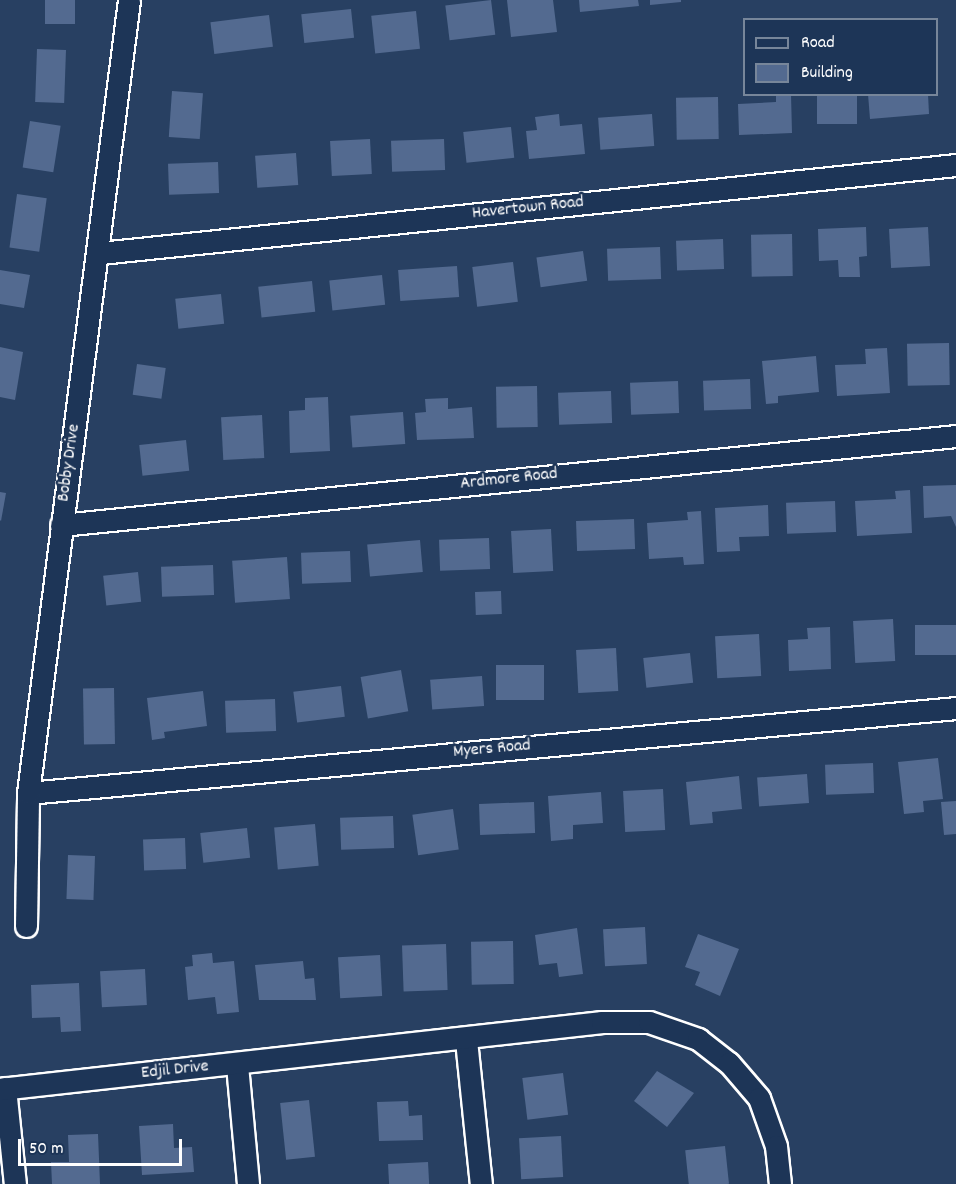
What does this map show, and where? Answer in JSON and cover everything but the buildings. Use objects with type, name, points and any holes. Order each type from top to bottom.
[{"type":"street","name":"Bobby Drive","points":[[26,926],[28,793],[100,253],[129,0]]},
{"type":"street","name":"Havertown Road","points":[[100,253],[956,165]]},
{"type":"street","name":"Ardmore Road","points":[[62,525],[956,436]]},
{"type":"street","name":"Myers Road","points":[[28,793],[956,708]]},
{"type":"street","name":"Edjil Drive","points":[[3,1088],[351,1053],[602,1022],[649,1022],[698,1039],[729,1063],[759,1098],[776,1146],[780,1184]]},
{"type":"street","points":[[466,1040],[482,1184]]},
{"type":"street","points":[[237,1065],[248,1184]]},
{"type":"street","points":[[3,1088],[15,1184]]}]
